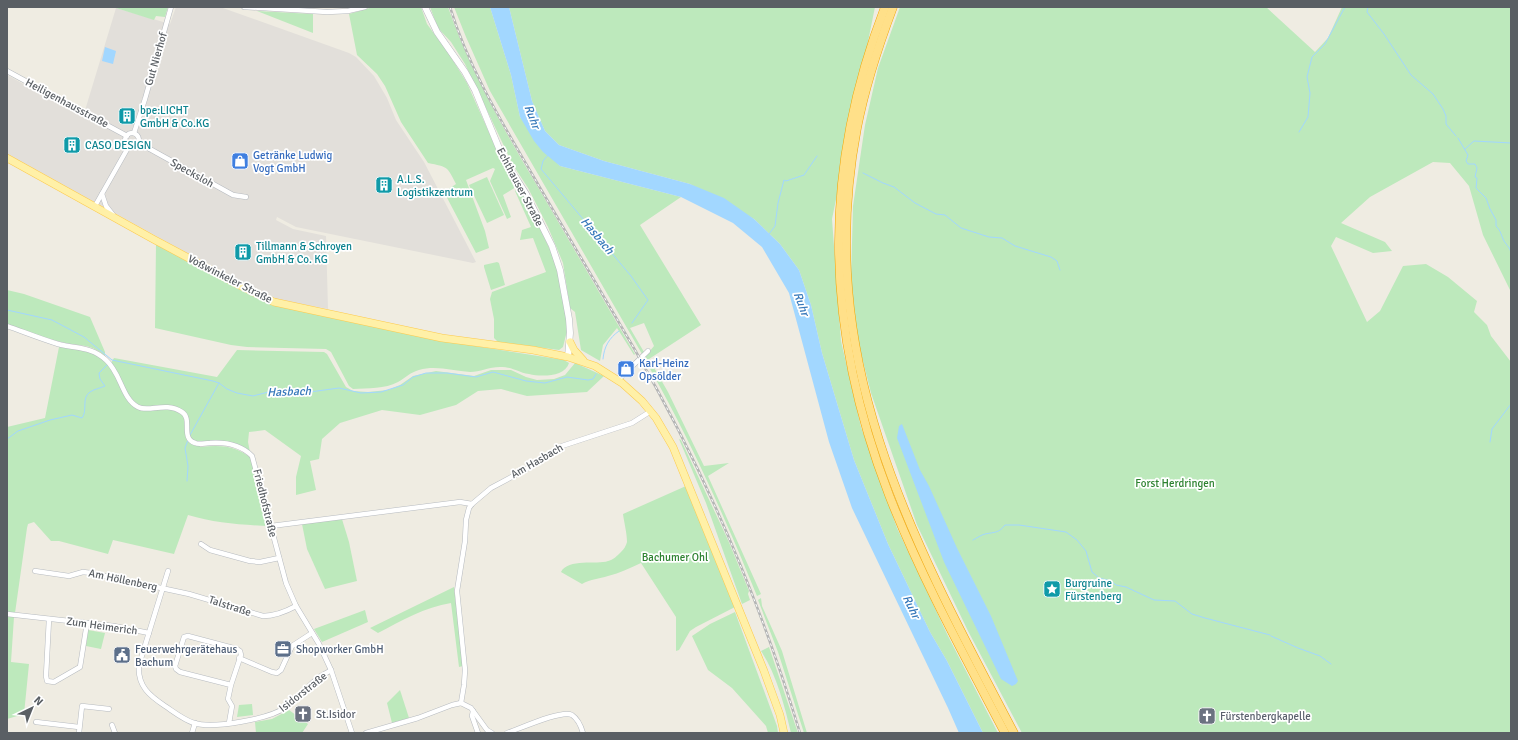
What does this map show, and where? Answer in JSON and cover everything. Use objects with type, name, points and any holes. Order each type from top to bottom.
[{"type":"highway","points":[[885,7],[860,80],[849,128],[840,194],[838,243],[843,324],[851,369],[862,414],[889,494],[936,600],[1005,733]]},
{"type":"highway","points":[[893,7],[881,39],[868,82],[857,129],[849,188],[846,244],[848,290],[852,330],[869,412],[896,492],[929,568],[1014,733]]},
{"type":"main road","name":"Echthauser Straße","points":[[425,7],[434,26],[465,72],[475,90],[503,158],[526,194],[552,246],[562,277],[570,326],[568,357]]},
{"type":"main road","name":"Voßwinkeler Straße","points":[[7,158],[239,285],[274,302],[442,338],[533,350],[585,362]]},
{"type":"main road","points":[[570,342],[574,350],[585,362],[595,366],[618,380],[632,392],[650,411],[667,434],[764,671],[780,716],[784,733]]},
{"type":"street","name":"Gut Nierhof","points":[[134,133],[171,7]]},
{"type":"street","points":[[244,7],[327,12],[348,11],[365,7]]},
{"type":"street","name":"Heiligenhausstraße","points":[[7,71],[127,136]]},
{"type":"street","points":[[130,133],[134,133],[139,137],[139,143],[135,147],[129,146],[125,142],[130,133]]},
{"type":"street","name":"Specksloh","points":[[139,143],[233,196],[246,198]]},
{"type":"street","points":[[95,206],[129,146]]},
{"type":"street","points":[[102,194],[108,210],[115,218]]},
{"type":"street","name":"Friedhofstraße","points":[[7,326],[57,343],[86,348],[96,353],[111,365],[117,373],[128,397],[135,405],[141,408],[167,407],[182,412],[187,420],[188,436],[195,443],[225,443],[238,447],[250,454],[253,459],[286,583],[296,606],[326,657],[331,670]]},
{"type":"street","points":[[618,380],[648,351]]},
{"type":"street","name":"Am Hasbach","points":[[472,504],[492,488],[534,465],[562,446],[632,424],[650,411]]},
{"type":"street","points":[[271,526],[460,502],[472,504],[467,513],[465,541],[457,591],[464,670],[462,703]]},
{"type":"street","points":[[201,544],[210,550],[250,561],[260,562],[279,558]]},
{"type":"street","name":"Am Höllenberg","points":[[35,571],[69,576],[87,572],[164,589]]},
{"type":"street","points":[[149,633],[164,589],[168,571]]},
{"type":"street","name":"Talstraße","points":[[164,589],[211,599],[245,612],[263,616],[278,614],[296,606]]},
{"type":"street","name":"Zum Heimerich","points":[[7,614],[114,626],[149,633],[139,665],[141,684],[157,701],[180,716],[195,723]]},
{"type":"street","points":[[49,619],[46,679],[50,682],[54,682],[80,667],[87,623]]},
{"type":"street","points":[[239,658],[277,673],[281,670],[292,646],[312,633]]},
{"type":"street","points":[[229,723],[232,706],[228,699],[240,653],[237,649],[188,636],[184,637],[176,666],[178,671],[231,685]]},
{"type":"street","name":"Isidorstraße","points":[[195,723],[211,725],[229,723],[262,718],[275,714],[287,707],[318,678],[331,670],[352,733]]},
{"type":"street","points":[[366,733],[462,703],[474,711],[487,730],[492,733]]},
{"type":"street","points":[[79,733],[82,706],[109,709]]},
{"type":"street","points":[[474,711],[472,716],[478,733]]},
{"type":"street","points":[[507,733],[558,714],[568,713],[575,718],[583,733]]},
{"type":"street","points":[[36,722],[79,727]]},
{"type":"street","points":[[192,733],[195,723]]},
{"type":"street","points":[[112,725],[115,733]]},
{"type":"shaded area","points":[[176,7],[220,7],[349,53],[356,57],[374,76],[387,98],[396,120],[424,162],[476,262],[473,263],[296,227],[277,217],[276,220],[293,229],[326,236],[328,309],[275,299],[218,270],[7,154],[7,75],[83,117],[116,8],[170,24]]},
{"type":"green space","points":[[116,7],[168,7],[165,17],[156,16],[154,20]]},
{"type":"green space","points":[[373,7],[421,7],[427,24],[449,54],[467,83],[503,164],[517,184],[516,187],[503,195],[511,217],[507,219],[490,181],[495,169],[493,168],[466,180],[485,231],[489,248],[476,253],[444,192],[456,184],[451,174],[446,168],[440,165],[428,163],[401,122],[385,86],[377,74],[357,55],[349,14]]},
{"type":"green space","points":[[430,7],[448,7],[477,77],[489,100],[526,167],[635,354],[634,355],[617,328],[603,345],[600,361],[581,350],[575,312],[570,308],[563,263],[548,227],[528,188],[513,165],[465,64],[451,42],[438,28]]},
{"type":"green space","points":[[454,7],[490,7],[511,75],[520,117],[560,166],[681,197],[640,225],[701,325],[649,359],[668,392],[704,466],[729,463],[708,476],[761,594],[757,596],[732,535],[705,476],[676,416],[644,358],[654,346],[644,323],[630,328],[644,352],[642,354],[490,91]]},
{"type":"green space","points":[[509,7],[875,7],[832,219],[841,341],[861,427],[897,528],[948,636],[998,733],[983,733],[947,661],[930,632],[888,544],[854,460],[822,353],[811,305],[799,270],[780,244],[754,219],[690,184],[604,161],[559,145],[545,131],[532,101]]},
{"type":"green space","name":"Forst Herdringen","points":[[900,7],[1266,7],[1315,52],[1328,38],[1342,7],[1511,7],[1511,292],[1483,235],[1469,186],[1450,163],[1433,162],[1370,197],[1341,223],[1385,242],[1392,251],[1373,253],[1336,237],[1331,246],[1367,322],[1380,311],[1403,266],[1426,264],[1448,277],[1477,301],[1474,312],[1487,325],[1491,336],[1511,362],[1511,733],[1022,733],[968,631],[917,525],[871,393],[857,338],[851,279],[853,206],[865,125],[878,68]]},
{"type":"green space","points":[[257,11],[313,14],[313,33]]},
{"type":"green space","points":[[487,177],[504,215],[487,223],[469,185]]},
{"type":"green space","points":[[517,189],[521,190],[556,263],[565,305],[567,331],[563,347],[559,350],[498,342],[494,338],[494,319],[490,299],[492,292],[546,272],[533,238],[520,240],[522,230],[531,227],[515,191]]},
{"type":"green space","points":[[156,244],[274,305],[444,341],[564,360],[569,363],[567,368],[563,371],[546,376],[529,374],[505,367],[496,367],[470,372],[432,368],[413,372],[398,382],[388,386],[353,389],[349,386],[331,352],[326,349],[247,347],[231,345],[155,328]]},
{"type":"green space","points":[[497,262],[499,263],[505,285],[491,290],[484,265]]},
{"type":"green space","points":[[7,290],[24,294],[90,317],[105,352],[105,356],[89,347],[54,340],[7,324]]},
{"type":"green space","points":[[59,347],[86,350],[95,354],[110,365],[114,358],[217,377],[237,350],[324,352],[327,354],[346,387],[353,391],[368,392],[388,390],[400,385],[413,376],[436,371],[474,376],[491,370],[511,370],[537,380],[554,379],[565,375],[575,363],[604,376],[587,392],[527,396],[501,389],[478,391],[456,405],[420,415],[382,410],[340,423],[322,439],[319,459],[310,461],[316,490],[296,495],[296,477],[301,456],[265,430],[249,432],[248,442],[250,452],[233,443],[220,441],[200,442],[200,447],[228,447],[246,454],[252,459],[270,526],[229,523],[188,515],[174,554],[113,540],[108,554],[59,541],[51,541],[34,522],[28,524],[27,528],[15,613],[7,612],[7,427],[45,418]]},
{"type":"green space","points":[[679,439],[681,440],[728,540],[749,591],[748,594],[750,600],[742,604],[706,503]]},
{"type":"green space","name":"Bachumer Ohl","points":[[686,486],[735,607],[690,631],[679,650],[676,651],[676,617],[641,563],[617,573],[582,584],[561,572],[570,565],[576,563],[603,562],[613,559],[623,550],[627,542],[623,514]]},
{"type":"green space","points":[[341,516],[349,542],[357,581],[325,589],[307,549],[302,524]]},
{"type":"green space","points":[[454,587],[463,666],[459,667],[451,603],[423,611],[378,633],[370,628]]},
{"type":"green space","points":[[761,598],[762,606],[782,651],[807,733],[804,733],[778,652],[758,600]]},
{"type":"green space","points":[[365,610],[368,622],[322,642],[314,629]]},
{"type":"green space","points":[[735,612],[777,726],[778,733],[768,733],[766,726],[732,688],[708,670],[692,636],[710,624]]},
{"type":"green space","points":[[7,616],[14,617],[11,662],[29,664],[24,714],[7,719]]},
{"type":"green space","points":[[88,630],[105,633],[101,649],[86,646]]},
{"type":"green space","points":[[769,647],[798,733],[791,733],[776,680],[761,651]]},
{"type":"green space","points":[[400,690],[409,718],[392,723],[387,703]]},
{"type":"green space","points":[[252,704],[253,715],[237,717],[239,705]]},
{"type":"green space","points":[[289,710],[308,724],[302,733],[256,733],[255,722],[272,719]]},
{"type":"water","name":"Ruhr","points":[[490,7],[509,7],[532,101],[545,131],[559,145],[604,161],[690,184],[724,198],[754,219],[780,244],[799,270],[811,305],[822,353],[854,460],[888,544],[930,632],[947,661],[983,733],[959,733],[852,508],[829,442],[789,293],[762,247],[733,223],[681,197],[560,166],[543,152],[534,141],[520,117],[511,75]]},
{"type":"water","points":[[105,47],[116,51],[113,64],[102,61]]},
{"type":"water","points":[[902,424],[920,470],[991,616],[1018,681],[1012,686],[1001,679],[944,562],[897,438],[899,426]]},
{"type":"waterway","points":[[1299,132],[1308,117],[1310,93],[1307,77],[1312,57],[1325,44],[1345,7]]},
{"type":"waterway","points":[[1368,7],[1367,12],[1384,34],[1411,75],[1433,94],[1443,109],[1446,116],[1446,124],[1456,136]]},
{"type":"waterway","points":[[1458,138],[1468,155],[1466,161],[1468,164],[1475,164],[1477,168],[1475,177],[1477,178],[1476,188],[1486,198],[1496,220],[1496,226],[1511,253]]},
{"type":"waterway","points":[[1465,149],[1474,141],[1511,143]]},
{"type":"waterway","name":"Hasbach","points":[[548,155],[543,161],[541,169],[631,276],[648,300],[632,323]]},
{"type":"waterway","points":[[769,234],[775,226],[778,203],[784,180],[786,181],[804,175],[817,156]]},
{"type":"waterway","points":[[863,173],[894,187],[915,203],[936,214],[945,215],[961,228],[989,237],[1002,238],[1015,246],[1051,257],[1057,261],[1060,270]]},
{"type":"waterway","name":"Hasbach","points":[[7,310],[52,320],[84,337],[112,360],[213,381],[237,393],[253,396],[272,391],[280,391],[288,395],[339,388],[361,393],[381,392],[403,385],[413,377],[426,373],[447,373],[476,377],[493,372],[526,381],[545,383],[567,377],[588,380],[593,379],[596,374]]},
{"type":"waterway","name":"Hasbach","points":[[603,359],[608,343],[619,331]]},
{"type":"waterway","name":"Hasbach","points":[[7,439],[18,431],[50,420],[72,415],[82,418],[85,411],[85,401],[87,395],[92,391],[105,386],[100,379],[99,373],[108,364]]},
{"type":"waterway","points":[[190,435],[219,383]]},
{"type":"waterway","points":[[1490,442],[1492,429],[1511,404]]},
{"type":"waterway","points":[[187,481],[188,466],[185,448],[188,440]]},
{"type":"waterway","points":[[973,540],[984,534],[999,531],[1005,525],[1019,525],[1066,532],[1077,540],[1086,551],[1092,572],[1099,578],[1111,581],[1116,585],[1126,587],[1154,600],[1175,601],[1192,614],[1270,635]]},
{"type":"waterway","points":[[1271,636],[1320,656],[1331,664]]},
{"type":"railway","points":[[450,7],[466,51],[486,93],[635,350],[660,395],[707,489],[767,634],[800,733]]},
{"type":"place","name":"bpe:LICHT GmbH & Co.KG","points":[[127,116]]},
{"type":"place","name":"CASO DESIGN","points":[[72,145]]},
{"type":"place","name":"Getränke Ludwig Vogt GmbH","points":[[240,161]]},
{"type":"place","name":"A.L.S. Logistikzentrum","points":[[384,185]]},
{"type":"place","name":"Tillmann & Schroyen GmbH & Co. KG","points":[[243,252]]},
{"type":"place","name":"Karl-Heinz Opsölder","points":[[626,369]]},
{"type":"place","name":"Burgruine Fürstenberg","points":[[1052,589]]},
{"type":"place","name":"Shopworker GmbH","points":[[283,649]]},
{"type":"place","name":"Feuerwehrgerätehaus Bachum","points":[[122,655]]},
{"type":"place","name":"St.Isidor","points":[[303,714]]},
{"type":"place","name":"Fürstenbergkapelle","points":[[1207,716]]}]
